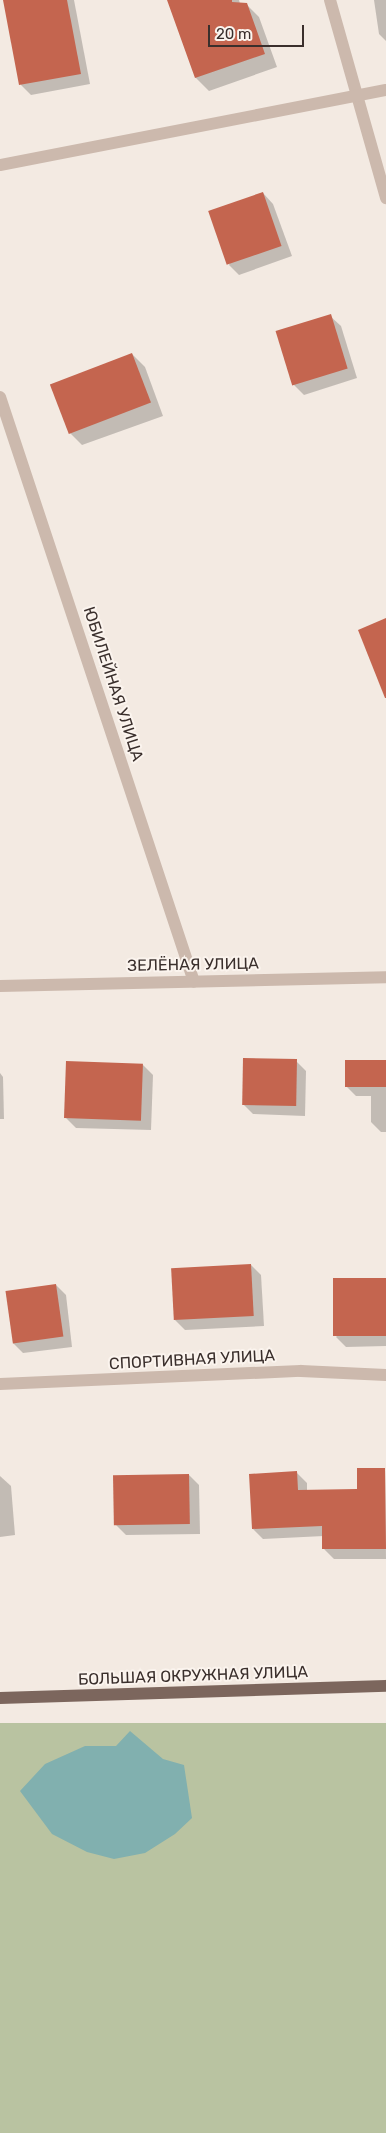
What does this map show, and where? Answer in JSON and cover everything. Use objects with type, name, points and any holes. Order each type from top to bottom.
[{"type":"main road","name":"БОЛЬШАЯ ОКРУЖНАЯ УЛИЦА","points":[[0,1698],[386,1686]]},
{"type":"street","points":[[330,0],[386,198]]},
{"type":"street","points":[[0,165],[358,97],[386,90]]},
{"type":"street","name":"ЮБИЛЕЙНАЯ УЛИЦА","points":[[0,397],[194,982]]},
{"type":"street","name":"ЗЕЛЁНАЯ УЛИЦА","points":[[0,986],[386,977]]},
{"type":"street","name":"СПОРТИВНАЯ УЛИЦА","points":[[0,1384],[301,1371],[386,1375]]},
{"type":"green space","points":[[0,1723],[386,1723],[386,2133],[0,2133]]},
{"type":"water","points":[[130,1731],[163,1759],[184,1765],[192,1818],[175,1834],[145,1853],[114,1859],[87,1852],[52,1834],[20,1791],[45,1764],[85,1746],[116,1746]]},
{"type":"building","points":[[3,0],[67,0],[81,74],[19,85]]},
{"type":"building","points":[[167,0],[232,0],[232,2],[247,3],[265,54],[195,78]]},
{"type":"building","points":[[263,192],[282,246],[227,265],[208,211]]},
{"type":"building","points":[[331,314],[348,369],[292,385],[276,331]]},
{"type":"building","points":[[132,353],[151,402],[69,434],[50,385]]},
{"type":"building","points":[[386,618],[386,698],[385,698],[358,630]]},
{"type":"building","points":[[243,1058],[297,1059],[296,1106],[242,1105]]},
{"type":"building","points":[[345,1060],[386,1060],[386,1087],[345,1087]]},
{"type":"building","points":[[66,1061],[143,1064],[141,1121],[64,1118]]},
{"type":"building","points":[[251,1264],[254,1316],[174,1320],[171,1268]]},
{"type":"building","points":[[333,1278],[386,1278],[386,1336],[333,1336]]},
{"type":"building","points":[[56,1284],[63,1336],[13,1344],[5,1291]]},
{"type":"building","points":[[357,1468],[385,1468],[386,1549],[322,1549],[322,1526],[252,1529],[249,1474],[297,1471],[298,1490],[357,1489]]},
{"type":"building","points":[[189,1474],[190,1524],[114,1525],[113,1475]]}]
